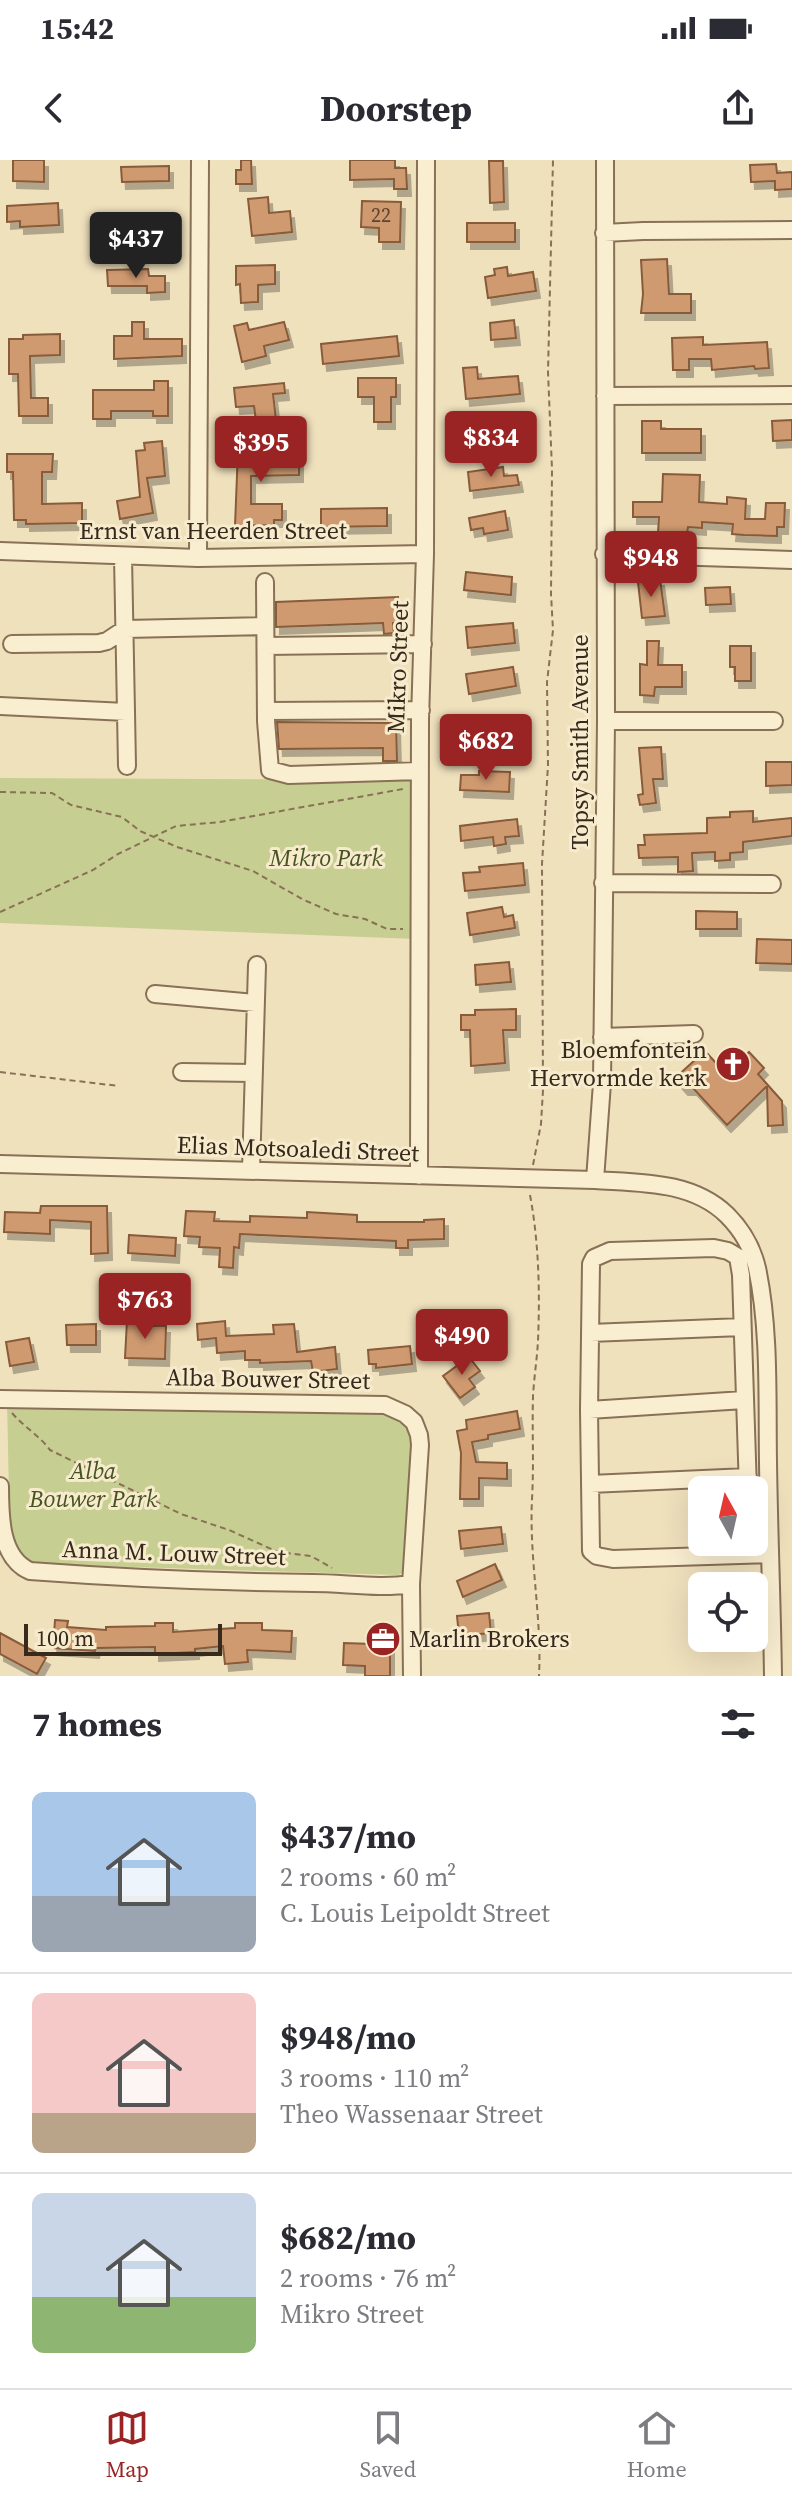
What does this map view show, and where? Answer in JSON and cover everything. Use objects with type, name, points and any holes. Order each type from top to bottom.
[{"type":"street","points":[[198,558],[200,160]]},
{"type":"street","name":"Mikro Street","points":[[419,1176],[426,160]]},
{"type":"street","name":"Topsy Smith Avenue","points":[[595,1180],[602,1037],[606,721],[605,160]]},
{"type":"street","points":[[604,233],[792,230]]},
{"type":"street","points":[[605,396],[792,395]]},
{"type":"street","name":"Ernst van Heerden Street","points":[[0,551],[198,558],[425,554]]},
{"type":"street","points":[[604,554],[792,560]]},
{"type":"street","points":[[123,557],[127,766]]},
{"type":"street","points":[[265,582],[268,766],[272,772],[420,778]]},
{"type":"street","points":[[12,644],[99,643],[125,629],[265,626]]},
{"type":"street","points":[[266,646],[423,644]]},
{"type":"street","points":[[0,706],[126,712]]},
{"type":"street","points":[[266,711],[421,710]]},
{"type":"street","points":[[606,721],[774,721]]},
{"type":"street","points":[[603,883],[772,884]]},
{"type":"street","points":[[251,1170],[257,965]]},
{"type":"street","points":[[155,994],[255,1003]]},
{"type":"street","points":[[602,1037],[694,1034]]},
{"type":"street","points":[[182,1072],[253,1073]]},
{"type":"street","name":"Elias Motsoaledi Street","points":[[0,1164],[595,1180],[666,1185],[701,1196],[729,1216],[751,1247],[757,1269],[765,1336],[773,1676]]},
{"type":"street","points":[[688,1552],[613,1559],[594,1554],[589,1541],[591,1264],[594,1258],[610,1251],[714,1248],[735,1254],[740,1263],[748,1476]]},
{"type":"street","points":[[590,1333],[742,1327]]},
{"type":"street","points":[[589,1410],[744,1400]]},
{"type":"street","name":"Alba Bouwer Street","points":[[4,1404],[325,1403],[385,1405],[396,1409],[414,1422],[419,1435],[411,1584],[412,1676]]},
{"type":"street","points":[[590,1484],[688,1483]]},
{"type":"street","name":"Anna M. Louw Street","points":[[0,1486],[1,1524],[6,1546],[18,1564],[30,1571],[218,1582],[356,1583],[388,1587],[411,1584]]},
{"type":"path","points":[[539,1676],[532,1530],[538,1273],[530,1180],[541,1124],[543,1090],[542,864],[548,765],[547,682],[553,630],[548,372],[553,160]]},
{"type":"path","points":[[0,912],[93,870],[176,826],[220,822],[420,778]]},
{"type":"path","points":[[0,792],[52,793],[71,805],[122,817],[140,831],[177,847],[253,871],[336,914],[365,919],[387,929],[399,927],[420,932]]},
{"type":"path","points":[[0,1072],[119,1086]]},
{"type":"path","points":[[4,1404],[50,1450],[104,1478],[181,1514],[229,1530],[278,1552],[311,1556],[337,1571]]},
{"type":"green space","name":"Mikro Park","points":[[0,778],[418,780],[416,939],[0,923]]},
{"type":"green space","name":"Alba Bouwer Park","points":[[7,1400],[391,1413],[415,1432],[412,1568],[398,1575],[34,1564],[20,1557],[10,1540]]},
{"type":"building","points":[[13,160],[44,160],[44,182],[13,181]]},
{"type":"building","points":[[241,160],[251,160],[252,184],[236,184],[236,170],[241,170]]},
{"type":"building","points":[[350,160],[395,160],[395,168],[406,168],[407,189],[394,189],[394,179],[350,180]]},
{"type":"building","points":[[489,161],[503,161],[504,202],[490,203]]},
{"type":"building","points":[[776,164],[777,173],[792,172],[792,189],[775,190],[775,181],[751,182],[750,165]]},
{"type":"building","points":[[169,166],[169,181],[122,182],[121,167]]},
{"type":"building","points":[[268,197],[269,213],[290,211],[292,232],[252,236],[248,199]]},
{"type":"building","points":[[362,201],[401,202],[400,242],[379,242],[379,228],[361,227]]},
{"type":"building","points":[[58,203],[59,225],[20,227],[20,221],[7,222],[7,206]]},
{"type":"building","points":[[167,218],[168,238],[120,240],[119,221]]},
{"type":"building","points":[[467,223],[515,223],[515,242],[467,242]]},
{"type":"building","points":[[667,259],[669,294],[691,294],[691,313],[641,313],[641,260]]},
{"type":"building","points":[[275,265],[275,284],[258,285],[258,302],[241,303],[240,284],[236,285],[236,266]]},
{"type":"building","points":[[507,267],[508,276],[533,272],[536,291],[488,298],[485,277],[495,275],[494,269]]},
{"type":"building","points":[[148,269],[149,276],[165,276],[165,292],[147,293],[147,286],[108,286],[107,270]]},
{"type":"building","points":[[514,320],[516,338],[491,340],[490,323]]},
{"type":"building","points":[[132,322],[144,322],[144,339],[182,339],[182,356],[114,359],[114,336],[132,336]]},
{"type":"building","points":[[284,322],[289,340],[264,346],[266,356],[242,362],[234,326],[247,323],[249,330]]},
{"type":"building","points":[[60,334],[60,355],[30,356],[31,398],[48,398],[48,416],[19,416],[18,374],[9,374],[9,339],[23,339],[23,335]]},
{"type":"building","points":[[397,336],[399,356],[323,364],[321,344]]},
{"type":"building","points":[[703,337],[703,345],[767,342],[769,368],[755,369],[754,366],[712,370],[711,359],[689,359],[689,370],[673,370],[672,338]]},
{"type":"building","points":[[477,367],[478,379],[518,376],[520,394],[466,399],[463,368]]},
{"type":"building","points":[[358,378],[396,378],[396,397],[391,397],[391,422],[374,422],[374,397],[358,397]]},
{"type":"building","points":[[154,381],[168,381],[168,416],[153,416],[153,411],[111,411],[111,419],[93,419],[93,390],[154,390]]},
{"type":"building","points":[[284,383],[285,393],[273,394],[276,420],[256,421],[254,406],[236,407],[234,388]]},
{"type":"building","points":[[463,420],[503,421],[503,443],[494,443],[494,451],[467,450]]},
{"type":"building","points":[[792,420],[792,440],[773,441],[772,421]]},
{"type":"building","points":[[642,421],[661,421],[661,429],[701,429],[701,453],[642,453]]},
{"type":"building","points":[[162,441],[165,476],[147,478],[153,513],[120,519],[117,501],[140,497],[136,451],[145,450],[144,443]]},
{"type":"building","points":[[238,450],[299,451],[299,475],[251,476],[251,504],[282,504],[282,520],[274,520],[274,525],[235,526]]},
{"type":"building","points":[[7,454],[53,454],[52,472],[42,472],[42,504],[82,503],[82,523],[26,524],[26,520],[14,520],[13,472],[7,472]]},
{"type":"building","points":[[503,467],[504,476],[517,475],[519,485],[470,491],[468,472]]},
{"type":"building","points":[[663,474],[700,475],[699,502],[727,504],[727,497],[746,499],[745,519],[765,519],[766,503],[785,503],[784,527],[777,527],[777,536],[744,535],[732,534],[733,524],[702,522],[702,528],[688,527],[687,534],[658,533],[659,517],[633,517],[633,502],[662,502]]},
{"type":"building","points":[[387,508],[387,526],[321,527],[321,509]]},
{"type":"building","points":[[505,511],[508,530],[484,534],[483,528],[471,530],[469,518]]},
{"type":"building","points":[[466,572],[512,577],[511,595],[464,590]]},
{"type":"building","points":[[660,579],[665,616],[642,618],[638,582]]},
{"type":"building","points":[[730,587],[731,604],[706,605],[705,588]]},
{"type":"building","points":[[398,597],[399,623],[393,623],[394,633],[384,634],[383,623],[276,627],[276,602]]},
{"type":"building","points":[[513,623],[515,643],[468,648],[466,627]]},
{"type":"building","points":[[647,641],[659,641],[658,665],[682,665],[682,687],[655,687],[654,696],[640,695],[640,664],[647,665]]},
{"type":"building","points":[[730,646],[751,646],[751,681],[735,681],[735,667],[730,667]]},
{"type":"building","points":[[513,667],[516,686],[469,694],[466,674]]},
{"type":"building","points":[[479,718],[480,721],[514,718],[516,738],[467,743],[464,720]]},
{"type":"building","points":[[277,722],[396,723],[397,761],[383,761],[383,748],[279,749]]},
{"type":"building","points":[[661,747],[663,779],[653,779],[656,803],[640,805],[638,795],[643,794],[639,748]]},
{"type":"building","points":[[766,762],[792,762],[792,785],[766,786]]},
{"type":"building","points":[[479,771],[510,772],[509,792],[460,790],[461,775],[479,775]]},
{"type":"building","points":[[753,811],[753,822],[792,818],[792,836],[743,842],[743,852],[730,853],[730,860],[715,861],[715,852],[692,853],[693,871],[678,872],[678,857],[639,858],[638,845],[645,845],[644,835],[707,833],[707,818],[730,817],[730,812]]},
{"type":"building","points":[[517,819],[519,836],[505,837],[506,844],[494,846],[493,837],[461,841],[460,826]]},
{"type":"building","points":[[523,863],[525,885],[465,891],[463,873],[480,872],[479,867]]},
{"type":"building","points":[[502,907],[504,917],[513,915],[515,928],[470,935],[467,913]]},
{"type":"building","points":[[696,911],[737,912],[737,929],[696,929]]},
{"type":"building","points":[[757,939],[792,940],[792,964],[756,963]]},
{"type":"building","points":[[509,962],[511,982],[476,985],[475,965]]},
{"type":"building","points":[[516,1009],[516,1030],[503,1030],[505,1063],[471,1066],[470,1030],[461,1030],[461,1015],[475,1015],[475,1010]]},
{"type":"building","points":[[705,1051],[726,1074],[749,1052],[764,1068],[758,1074],[782,1101],[783,1125],[768,1126],[767,1086],[727,1125],[693,1088],[684,1088],[675,1078]]},
{"type":"building","points":[[41,1206],[107,1206],[108,1253],[91,1254],[91,1222],[50,1220],[50,1234],[4,1232],[5,1212],[40,1213]]},
{"type":"building","points":[[186,1211],[215,1212],[214,1221],[250,1222],[250,1216],[307,1218],[307,1212],[357,1215],[357,1222],[444,1219],[444,1239],[408,1240],[408,1248],[396,1248],[396,1241],[240,1234],[239,1248],[234,1247],[233,1268],[219,1267],[220,1248],[199,1247],[200,1237],[184,1236]]},
{"type":"building","points":[[129,1235],[176,1238],[175,1256],[128,1253]]},
{"type":"building","points":[[127,1320],[140,1320],[140,1326],[166,1326],[165,1359],[125,1358]]},
{"type":"building","points":[[225,1321],[226,1336],[274,1334],[273,1325],[294,1324],[297,1352],[335,1347],[337,1369],[313,1372],[311,1361],[260,1363],[260,1360],[245,1360],[245,1351],[217,1353],[216,1338],[198,1340],[197,1324]]},
{"type":"building","points":[[96,1324],[96,1345],[67,1345],[66,1325]]},
{"type":"building","points":[[29,1338],[34,1362],[10,1366],[6,1342]]},
{"type":"building","points":[[410,1346],[412,1364],[376,1368],[376,1364],[369,1364],[368,1350]]},
{"type":"building","points":[[469,1357],[480,1371],[469,1379],[475,1387],[460,1398],[443,1376]]},
{"type":"building","points":[[517,1411],[520,1429],[488,1435],[488,1439],[472,1442],[476,1462],[507,1463],[507,1479],[479,1478],[479,1499],[460,1499],[461,1453],[457,1431],[467,1429],[466,1420]]},
{"type":"building","points":[[501,1527],[503,1544],[461,1549],[459,1531]]},
{"type":"building","points":[[495,1564],[502,1580],[463,1597],[457,1581]]},
{"type":"building","points":[[489,1613],[491,1633],[459,1636],[457,1616]]},
{"type":"building","points":[[55,1620],[68,1621],[67,1627],[106,1630],[106,1627],[173,1623],[173,1632],[235,1628],[235,1623],[262,1623],[262,1630],[292,1631],[291,1652],[247,1650],[248,1662],[225,1664],[223,1646],[195,1649],[195,1652],[155,1654],[155,1647],[96,1648],[95,1651],[53,1648]]},
{"type":"building","points":[[0,1633],[46,1658],[37,1674],[0,1654]]},
{"type":"building","points":[[373,1636],[390,1636],[390,1676],[365,1676],[365,1666],[343,1665],[344,1643],[373,1644]]},
{"type":"place","name":"Bloemfontein Hervormde kerk","points":[[733,1064]]},
{"type":"place","name":"Marlin Brokers","points":[[383,1639]]}]
